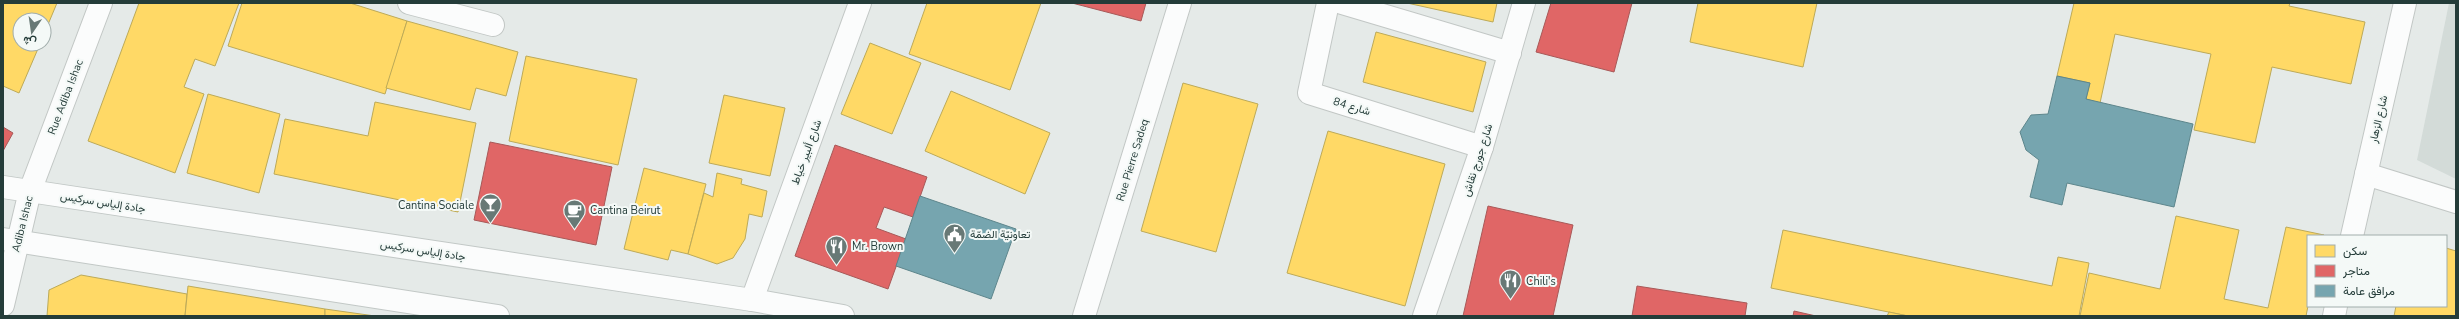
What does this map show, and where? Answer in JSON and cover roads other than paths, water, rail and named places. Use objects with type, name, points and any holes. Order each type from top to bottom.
[{"type":"street","name":"Rue Adiba Ishac","points":[[30,191],[101,3]]},
{"type":"street","points":[[409,3],[493,25]]},
{"type":"street","name":"شارع ألبير خياط","points":[[752,300],[860,3]]},
{"type":"street","name":"Rue Pierre Sadeq","points":[[1084,316],[1180,3]]},
{"type":"street","name":"شارع 84","points":[[1328,3],[1309,92],[1482,147]]},
{"type":"street","points":[[1342,3],[1510,53]]},
{"type":"street","name":"شارع جورج نقاش","points":[[1424,316],[1482,147],[1524,3]]},
{"type":"street","name":"شارع الزهار","points":[[2352,235],[2405,3]]},
{"type":"street","points":[[2366,174],[2456,202]]},
{"type":"street","name":"جادة إلياس سركيس","points":[[3,187],[752,300],[843,316]]},
{"type":"street","name":"Adiba Ishac","points":[[3,305],[10,240],[30,191]]},
{"type":"street","points":[[10,240],[498,316]]},
{"type":"place","name":"Cantina Sociale","points":[[490,224]]},
{"type":"place","name":"Cantina Beirut","points":[[575,230]]},
{"type":"place","name":"تعاونيّة الضمّة","points":[[954,254]]},
{"type":"place","name":"Mr. Brown","points":[[836,266]]},
{"type":"place","name":"Chili's","points":[[1510,300]]}]
